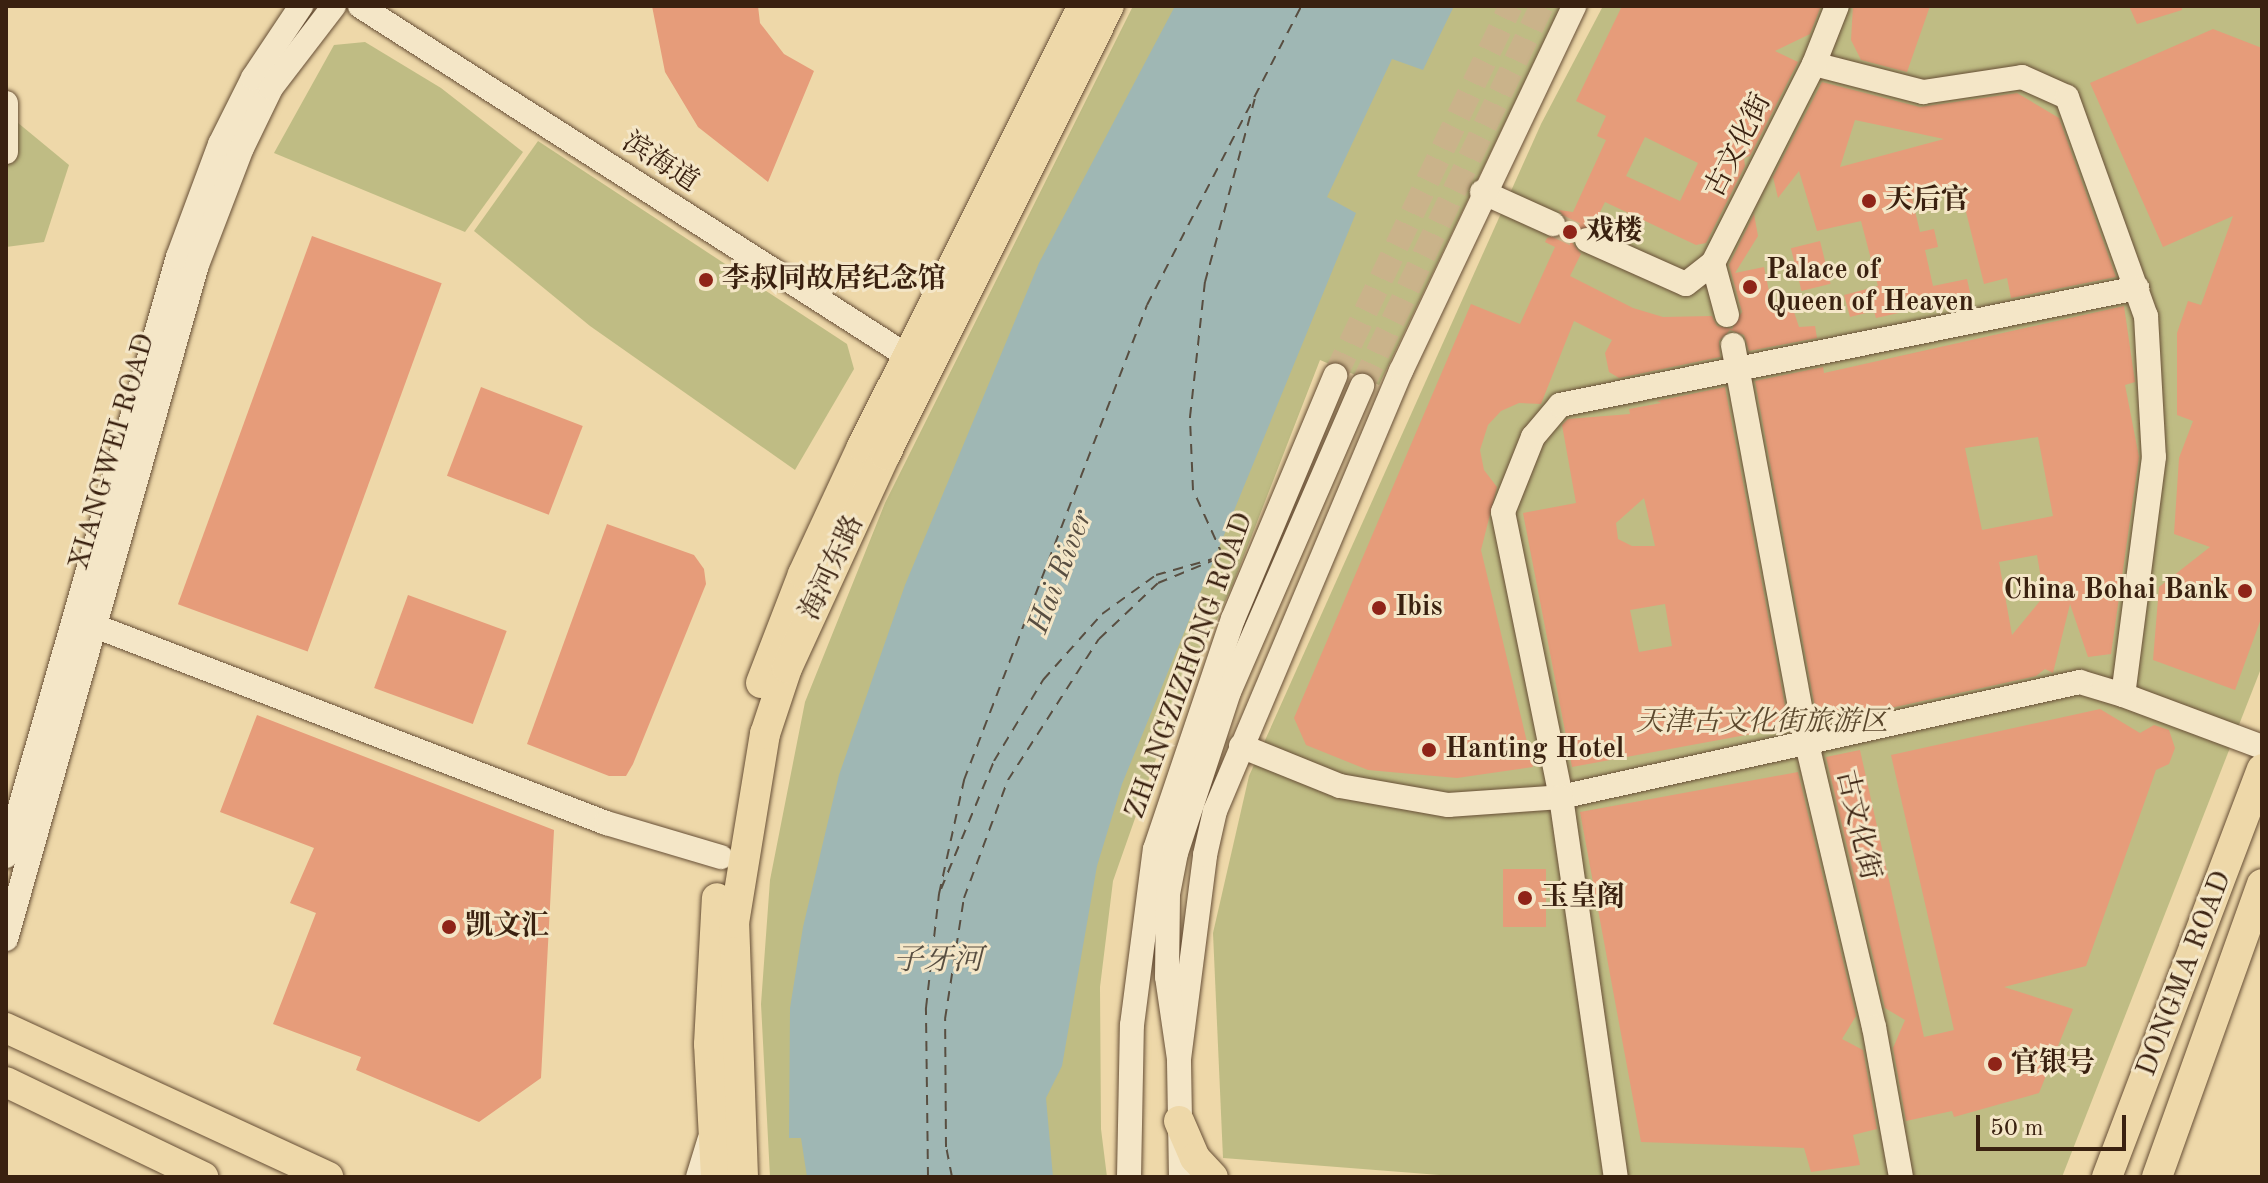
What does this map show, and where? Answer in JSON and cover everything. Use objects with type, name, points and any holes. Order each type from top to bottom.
[{"type":"main road","name":"海河东路","points":[[743,1177],[734,923],[753,785],[787,668],[918,363],[1083,6]]},
{"type":"main road","name":"海河东路","points":[[716,1177],[709,1044],[721,857],[733,781],[768,661],[803,574],[1109,6]]},
{"type":"main road","name":"DONGMA ROAD","points":[[2107,1177],[2262,770]]},
{"type":"main road","points":[[2157,1177],[2262,884]]},
{"type":"main road","points":[[6,1028],[317,1175]]},
{"type":"main road","points":[[6,1082],[203,1177]]},
{"type":"main road","points":[[1179,1121],[1195,1158],[1213,1177]]},
{"type":"street","name":"XIANGWEI ROAD","points":[[85,622],[178,257],[207,175],[253,78],[301,6]]},
{"type":"street","name":"XIANGWEI ROAD","points":[[6,856],[85,622],[197,265],[227,184],[271,88],[334,6]]},
{"type":"street","name":"滨海道","points":[[360,6],[918,363]]},
{"type":"street","points":[[1179,1059],[1205,855],[1241,746],[1482,192],[1574,6]]},
{"type":"street","name":"古文化街","points":[[1713,263],[1814,64],[1837,6]]},
{"type":"street","points":[[1814,64],[1923,92],[2022,77],[2067,97],[2146,316],[2154,457],[2123,695]]},
{"type":"street","points":[[6,103],[6,152]]},
{"type":"street","points":[[1482,192],[1553,224]]},
{"type":"street","points":[[1587,240],[1686,284],[1726,310],[1713,263],[1686,284]]},
{"type":"street","points":[[1616,1177],[1561,797],[1503,512],[1533,437],[1560,405],[2137,288]]},
{"type":"street","name":"古文化街","points":[[1733,345],[1807,744],[1874,1027],[1901,1177]]},
{"type":"street","name":"ZHANGZIZHONG ROAD","points":[[1129,1177],[1132,1025],[1155,849],[1233,619],[1335,376]]},
{"type":"street","name":"ZHANGZIZHONG ROAD","points":[[1181,1177],[1179,1059],[1167,977],[1168,894],[1176,853],[1229,692],[1362,386]]},
{"type":"street","points":[[85,622],[606,823],[721,857]]},
{"type":"street","points":[[1241,746],[1340,786],[1448,805],[1561,797],[2080,682],[2262,747]]},
{"type":"street","name":"XIANGWEI ROAD","points":[[6,939],[25,793]]},
{"type":"street","points":[[698,1177],[711,1123]]},
{"type":"green space","name":"子牙河","points":[[1133,6],[1561,6],[1379,385],[1320,360],[1233,584],[1164,736],[1113,881],[1100,987],[1101,1129],[1107,1177],[770,1177],[761,1004],[770,880],[805,702],[885,503]]},
{"type":"green space","name":"天津古文化街旅游区","points":[[1603,6],[2262,6],[2262,666],[2062,1177],[1465,1177],[1223,1158],[1213,933],[1249,776],[1541,124]]},
{"type":"green space","points":[[365,42],[441,88],[523,152],[465,232],[274,153],[334,45]]},
{"type":"green space","points":[[6,113],[69,165],[44,242],[6,247]]},
{"type":"green space","name":"李叔同故居纪念馆","points":[[538,141],[847,344],[854,369],[795,470],[590,326],[474,231]]},
{"type":"water","name":"子牙河","points":[[1175,6],[1454,6],[1423,70],[1392,59],[1327,197],[1356,213],[1122,784],[1097,866],[1062,1066],[1046,1098],[1053,1177],[807,1177],[801,1138],[789,1138],[790,1008],[803,927],[839,775],[905,585],[1039,263]]},
{"type":"building","points":[[652,6],[758,6],[760,23],[784,54],[814,71],[768,182],[698,127],[665,72]]},
{"type":"building","points":[[1622,6],[1821,6],[1810,34],[1775,51],[1798,62],[1750,156],[1744,158],[1745,166],[1706,243],[1696,245],[1605,202],[1593,226],[1574,233],[1572,242],[1581,254],[1570,276],[1633,308],[1663,317],[1712,316],[1717,326],[1732,329],[1742,312],[1729,265],[1754,214],[1758,236],[1735,273],[1764,267],[1772,306],[1791,303],[1799,327],[1815,326],[1817,338],[1749,351],[1744,335],[1730,330],[1719,341],[1720,357],[1619,378],[1609,372],[1605,353],[1612,340],[1574,321],[1541,404],[1519,403],[1501,411],[1488,425],[1480,450],[1484,470],[1497,487],[1481,550],[1533,767],[1457,778],[1368,770],[1306,745],[1294,718],[1471,304],[1520,324],[1555,247],[1545,242],[1547,238],[1566,231],[1568,222],[1559,210],[1573,212],[1606,140],[1597,136],[1606,116],[1576,101]],"holes":[[[1645,137],[1698,163],[1680,201],[1626,176]]]},
{"type":"building","points":[[1853,6],[1930,6],[1907,72],[1861,60],[1851,40]]},
{"type":"building","points":[[2129,6],[2182,6],[2182,10],[2137,24]]},
{"type":"building","points":[[2213,29],[2262,48],[2262,616],[2235,690],[2153,660],[2159,587],[2210,547],[2174,534],[2179,458],[2193,421],[2177,415],[2177,333],[2188,301],[2201,305],[2233,216],[2163,247],[2090,83]]},
{"type":"building","points":[[1822,82],[1920,107],[2017,93],[2059,118],[2116,277],[2011,298],[2007,278],[1984,284],[1959,184],[1911,194],[1920,232],[1934,229],[1938,247],[1925,250],[1933,286],[1967,279],[1971,297],[1876,318],[1874,311],[1850,317],[1844,295],[1878,286],[1861,221],[1817,231],[1799,171],[1778,198],[1773,177]],"holes":[[[1855,120],[1944,139],[1840,167]]]},
{"type":"building","points":[[312,236],[442,283],[308,652],[178,604]]},
{"type":"building","points":[[1820,241],[1831,284],[1802,291],[1791,248]]},
{"type":"building","points":[[2124,306],[2135,382],[2125,385],[2139,457],[2111,654],[2088,657],[2070,604],[2053,673],[2045,669],[2036,676],[1818,724],[1755,381],[1823,367],[1824,373]],"holes":[[[2038,437],[2053,516],[1982,530],[1965,448]],[[2037,555],[2044,596],[2012,635],[1999,562]]]},
{"type":"building","points":[[481,387],[583,426],[549,515],[447,476]]},
{"type":"building","points":[[1725,387],[1789,727],[1572,767],[1523,513],[1576,503],[1562,425],[1568,419],[1630,414],[1629,409],[1661,403],[1657,401]],"holes":[[[1644,498],[1655,546],[1632,546],[1618,539],[1616,523]],[[1665,604],[1672,646],[1639,652],[1630,610]]]},
{"type":"building","points":[[607,524],[694,555],[704,569],[706,584],[626,776],[609,776],[527,744]]},
{"type":"building","points":[[408,595],[507,631],[473,724],[374,688]]},
{"type":"building","points":[[2100,709],[2140,733],[2154,725],[2169,730],[2175,748],[2169,764],[2156,770],[2086,966],[2004,987],[2073,1009],[2039,1093],[1954,1117],[1952,1111],[1906,1121],[1893,1048],[1905,1020],[1885,1008],[1826,757],[1860,750],[1924,1037],[1954,1030],[1891,755]]},
{"type":"building","name":"凯文汇","points":[[257,715],[554,830],[541,1078],[479,1122],[356,1070],[361,1057],[273,1024],[316,913],[290,903],[314,848],[220,812]]},
{"type":"building","points":[[1798,772],[1856,1016],[1842,1039],[1863,1050],[1877,1129],[1853,1135],[1860,1165],[1811,1172],[1804,1148],[1641,1142],[1580,812]]},
{"type":"building","name":"玉皇阁","points":[[1503,869],[1546,869],[1546,927],[1503,927]]},
{"type":"ferry route","points":[[928,1177],[926,1008],[939,894],[964,780],[1147,305],[1301,6]]},
{"type":"ferry route","points":[[941,889],[994,761],[1043,680],[1102,614],[1156,575],[1223,556],[1193,490],[1190,417],[1205,282],[1255,98]]},
{"type":"ferry route","points":[[952,1177],[946,1147],[945,1019],[964,898],[1008,780],[1099,639],[1158,583],[1214,560]]},
{"type":"tunnel","points":[[1335,376],[1511,6]]},
{"type":"tunnel","points":[[1362,386],[1542,6]]},
{"type":"tunnel","points":[[1553,224],[1587,240]]},
{"type":"place","name":"天后官","points":[[1869,201]]},
{"type":"place","name":"戏楼","points":[[1570,232]]},
{"type":"place","name":"李叔同故居纪念馆","points":[[706,280]]},
{"type":"place","name":"Palace of Queen of Heaven","points":[[1750,287]]},
{"type":"place","name":"China Bohai Bank","points":[[2245,591]]},
{"type":"place","name":"Ibis","points":[[1379,608]]},
{"type":"place","name":"Hanting Hotel","points":[[1429,750]]},
{"type":"place","name":"玉皇阁","points":[[1525,898]]},
{"type":"place","name":"凯文汇","points":[[449,927]]},
{"type":"place","name":"官银号","points":[[1995,1064]]},
{"type":"water label","name":"Hai River","points":[[1061,572]]}]
